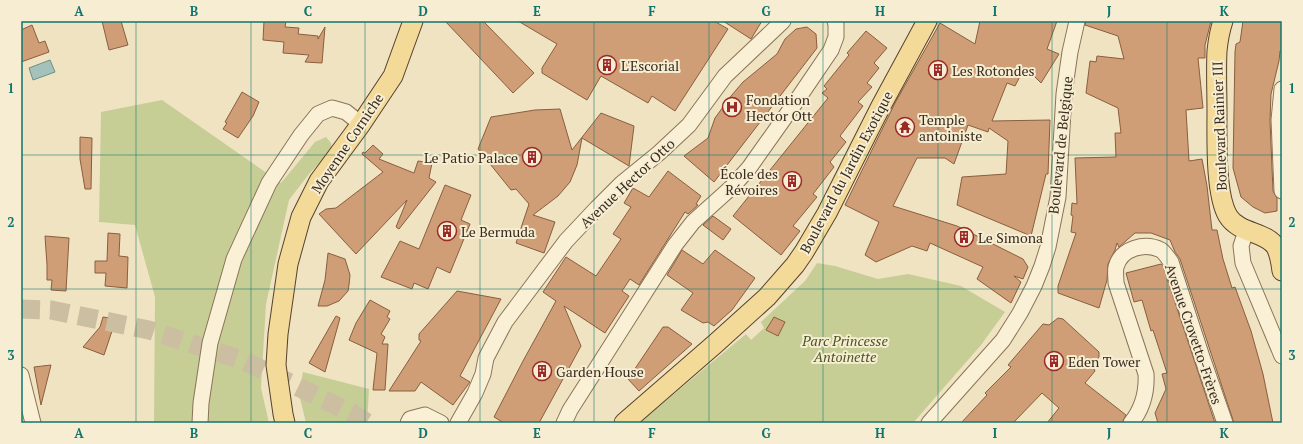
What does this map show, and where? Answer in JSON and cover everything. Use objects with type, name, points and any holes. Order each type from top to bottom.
[{"type":"main road","name":"Moyenne Corniche","points":[[285,423],[276,365],[278,334],[288,264],[300,217],[319,181],[361,124],[393,76],[413,21]]},
{"type":"main road","name":"Boulevard du Jardin Exotique","points":[[624,423],[767,297],[795,265],[824,218],[881,106],[927,21]]},
{"type":"main road","name":"Boulevard Rainier III","points":[[1223,21],[1217,50],[1218,155],[1222,202],[1229,217],[1237,226],[1269,240],[1275,246],[1280,258],[1282,271]]},
{"type":"street","name":"Avenue Hector Otto","points":[[458,423],[478,386],[483,374],[486,358],[505,322],[566,241],[622,183],[659,153],[689,125],[725,76],[783,21]]},
{"type":"street","points":[[564,423],[570,410],[596,369],[692,222],[733,186],[749,168],[831,50],[836,38],[835,21]]},
{"type":"street","name":"Boulevard de Belgique","points":[[929,423],[1003,340],[1020,313],[1034,286],[1042,266],[1048,247],[1058,197],[1064,94],[1070,52],[1077,21]]},
{"type":"street","points":[[1282,89],[1279,120],[1282,191]]},
{"type":"street","points":[[200,423],[201,403],[210,343],[234,258],[269,183],[301,135],[318,114],[332,108],[346,112],[361,124]]},
{"type":"street","points":[[1246,231],[1241,246],[1242,263],[1282,356]]},
{"type":"street","name":"Avenue Crovetto-Frères","points":[[1131,423],[1141,408],[1144,399],[1147,388],[1146,374],[1116,283],[1116,267],[1122,256],[1131,249],[1151,247],[1162,251],[1171,262],[1225,423]]},
{"type":"street","points":[[21,375],[33,423]]},
{"type":"street","points":[[408,423],[410,419],[425,415],[441,423]]},
{"type":"green space","points":[[162,100],[281,183],[315,142],[326,137],[331,143],[332,149],[309,174],[289,200],[266,304],[261,388],[269,423],[154,423],[155,297],[135,225],[99,222],[101,112]]},
{"type":"green space","name":"Parc Princesse Antoinette","points":[[817,263],[835,266],[878,279],[908,274],[961,286],[1005,312],[981,345],[913,423],[639,423],[746,334],[751,340],[764,328],[761,322],[805,281]]},
{"type":"green space","points":[[303,372],[369,389],[367,423],[306,423],[299,394]]},
{"type":"water","points":[[50,60],[55,72],[33,80],[29,68]]},
{"type":"building","points":[[102,21],[121,21],[128,45],[109,50]]},
{"type":"building","points":[[264,21],[286,21],[285,27],[299,28],[298,34],[318,36],[318,39],[325,27],[322,63],[305,62],[309,55],[283,53],[284,42],[263,40]]},
{"type":"building","points":[[445,21],[483,21],[534,73],[513,93]]},
{"type":"building","name":"L'Escorial","points":[[518,21],[714,21],[728,29],[675,111],[652,96],[648,103],[601,76],[587,100],[542,73],[542,68],[557,44]]},
{"type":"building","points":[[723,21],[762,21],[751,39]]},
{"type":"building","points":[[980,21],[1057,21],[1047,49],[1059,54],[1041,83],[1025,67],[1015,86],[1007,83],[992,121],[1050,120],[1048,174],[1046,174],[1031,236],[957,205],[962,177],[1006,174],[1008,141],[989,128],[988,132],[968,125],[954,164],[945,158],[917,158],[893,206],[957,226],[1023,259],[1028,267],[1023,279],[1014,276],[1021,282],[1011,303],[977,279],[983,267],[930,243],[927,251],[912,246],[876,262],[865,255],[879,222],[845,205],[895,103],[940,23],[975,44]]},
{"type":"building","points":[[1086,21],[1211,21],[1205,45],[1205,58],[1198,58],[1203,108],[1186,110],[1189,161],[1202,159],[1212,230],[1217,230],[1223,259],[1232,288],[1235,287],[1251,331],[1263,374],[1273,423],[1234,423],[1180,259],[1170,240],[1151,233],[1135,233],[1119,247],[1117,243],[1108,264],[1107,280],[1099,308],[1058,293],[1058,286],[1076,233],[1071,232],[1073,216],[1071,215],[1072,203],[1077,204],[1075,158],[1116,157],[1115,133],[1121,133],[1118,108],[1086,93],[1090,61],[1096,62],[1097,56],[1124,59],[1118,36],[1085,25]]},
{"type":"building","points":[[1243,21],[1282,21],[1282,52],[1280,51],[1271,94],[1270,121],[1273,191],[1277,198],[1277,211],[1265,213],[1253,207],[1241,197],[1233,168],[1235,52],[1236,44],[1240,42]]},
{"type":"building","points":[[32,25],[39,43],[45,41],[49,52],[21,62],[21,30]]},
{"type":"building","points":[[807,27],[816,34],[817,48],[714,182],[684,156],[708,138],[715,118],[743,82],[777,54],[785,39],[796,29]]},
{"type":"building","name":"École des Révoires","points":[[866,31],[887,48],[874,63],[879,68],[867,83],[872,87],[858,102],[863,106],[840,136],[846,142],[830,162],[834,167],[813,194],[817,197],[793,226],[800,231],[781,255],[733,216],[828,98],[822,93],[827,89],[824,86],[849,55],[847,53]]},
{"type":"building","points":[[242,92],[259,102],[253,116],[238,138],[223,129],[227,123],[225,122]]},
{"type":"building","name":"Le Patio Palace","points":[[560,109],[572,150],[601,113],[634,126],[629,166],[582,138],[577,165],[570,182],[558,196],[533,215],[555,222],[544,253],[516,243],[529,204],[516,189],[511,190],[478,149],[491,117],[535,110]]},
{"type":"building","points":[[80,137],[92,138],[91,189],[85,189],[80,159]]},
{"type":"building","points":[[373,145],[383,154],[379,159],[414,173],[418,161],[432,163],[429,178],[436,182],[399,229],[396,227],[407,200],[356,254],[319,214],[326,209],[336,208],[383,172],[362,154]]},
{"type":"building","points":[[668,171],[701,196],[696,204],[698,205],[688,214],[685,212],[639,285],[630,279],[622,291],[629,296],[605,333],[564,306],[581,346],[539,423],[504,423],[494,417],[556,301],[543,292],[566,257],[596,276],[621,239],[613,234],[631,207],[624,203],[633,188],[649,197]]},
{"type":"building","name":"Le Bermuda","points":[[445,185],[471,195],[461,220],[470,224],[450,273],[437,267],[428,289],[414,283],[412,289],[381,277],[400,241],[419,249]]},
{"type":"building","points":[[713,216],[731,229],[723,240],[703,225]]},
{"type":"building","points":[[108,233],[120,234],[119,256],[128,257],[127,288],[105,286],[106,273],[95,273],[95,261],[107,261]]},
{"type":"building","points":[[45,236],[69,238],[66,291],[51,290],[52,280],[47,280]]},
{"type":"building","points":[[682,250],[703,264],[715,250],[755,278],[732,310],[714,326],[708,322],[703,323],[681,310],[693,293],[667,275]]},
{"type":"building","points":[[328,253],[345,259],[350,275],[348,291],[339,301],[327,306],[318,306],[325,280]]},
{"type":"building","points":[[1161,264],[1163,266],[1215,423],[1158,423],[1155,413],[1166,389],[1162,374],[1167,373],[1153,330],[1151,331],[1142,300],[1134,302],[1126,273]]},
{"type":"building","points":[[457,291],[501,299],[460,376],[470,382],[453,405],[421,382],[415,391],[389,391],[421,341],[419,340],[419,334]]},
{"type":"building","points":[[370,300],[390,311],[387,317],[390,319],[381,334],[385,337],[382,344],[388,344],[385,390],[373,390],[377,353],[349,340],[356,323]]},
{"type":"building","points":[[336,316],[340,318],[325,372],[309,363]]},
{"type":"building","points":[[103,317],[116,319],[104,355],[83,347],[100,327]]},
{"type":"building","points":[[774,317],[785,322],[778,336],[766,330]]},
{"type":"building","points":[[1058,318],[1063,319],[1099,352],[1099,357],[1092,365],[1095,371],[1085,383],[1126,415],[1122,423],[1047,423],[1059,408],[1042,393],[1013,423],[961,423],[987,395],[985,393],[1011,367],[1008,365],[1043,324],[1049,325]]},
{"type":"building","points":[[663,327],[668,327],[692,344],[639,391],[628,379]]},
{"type":"building","points":[[51,365],[41,405],[34,367]]},
{"type":"tunnel","points":[[21,309],[51,310],[149,330],[242,360],[352,413],[367,423]]},
{"type":"place","name":"L'Escorial","points":[[607,65]]},
{"type":"place","name":"Les Rotondes","points":[[938,70]]},
{"type":"place","name":"Fondation Hector Ott","points":[[732,107]]},
{"type":"place","name":"Temple antoiniste","points":[[905,127]]},
{"type":"place","name":"Le Patio Palace","points":[[532,157]]},
{"type":"place","name":"École des Révoires","points":[[792,181]]},
{"type":"place","name":"Le Bermuda","points":[[447,231]]},
{"type":"place","name":"Le Simona","points":[[964,237]]},
{"type":"place","name":"Eden Tower","points":[[1054,361]]},
{"type":"place","name":"Garden House","points":[[542,371]]}]
